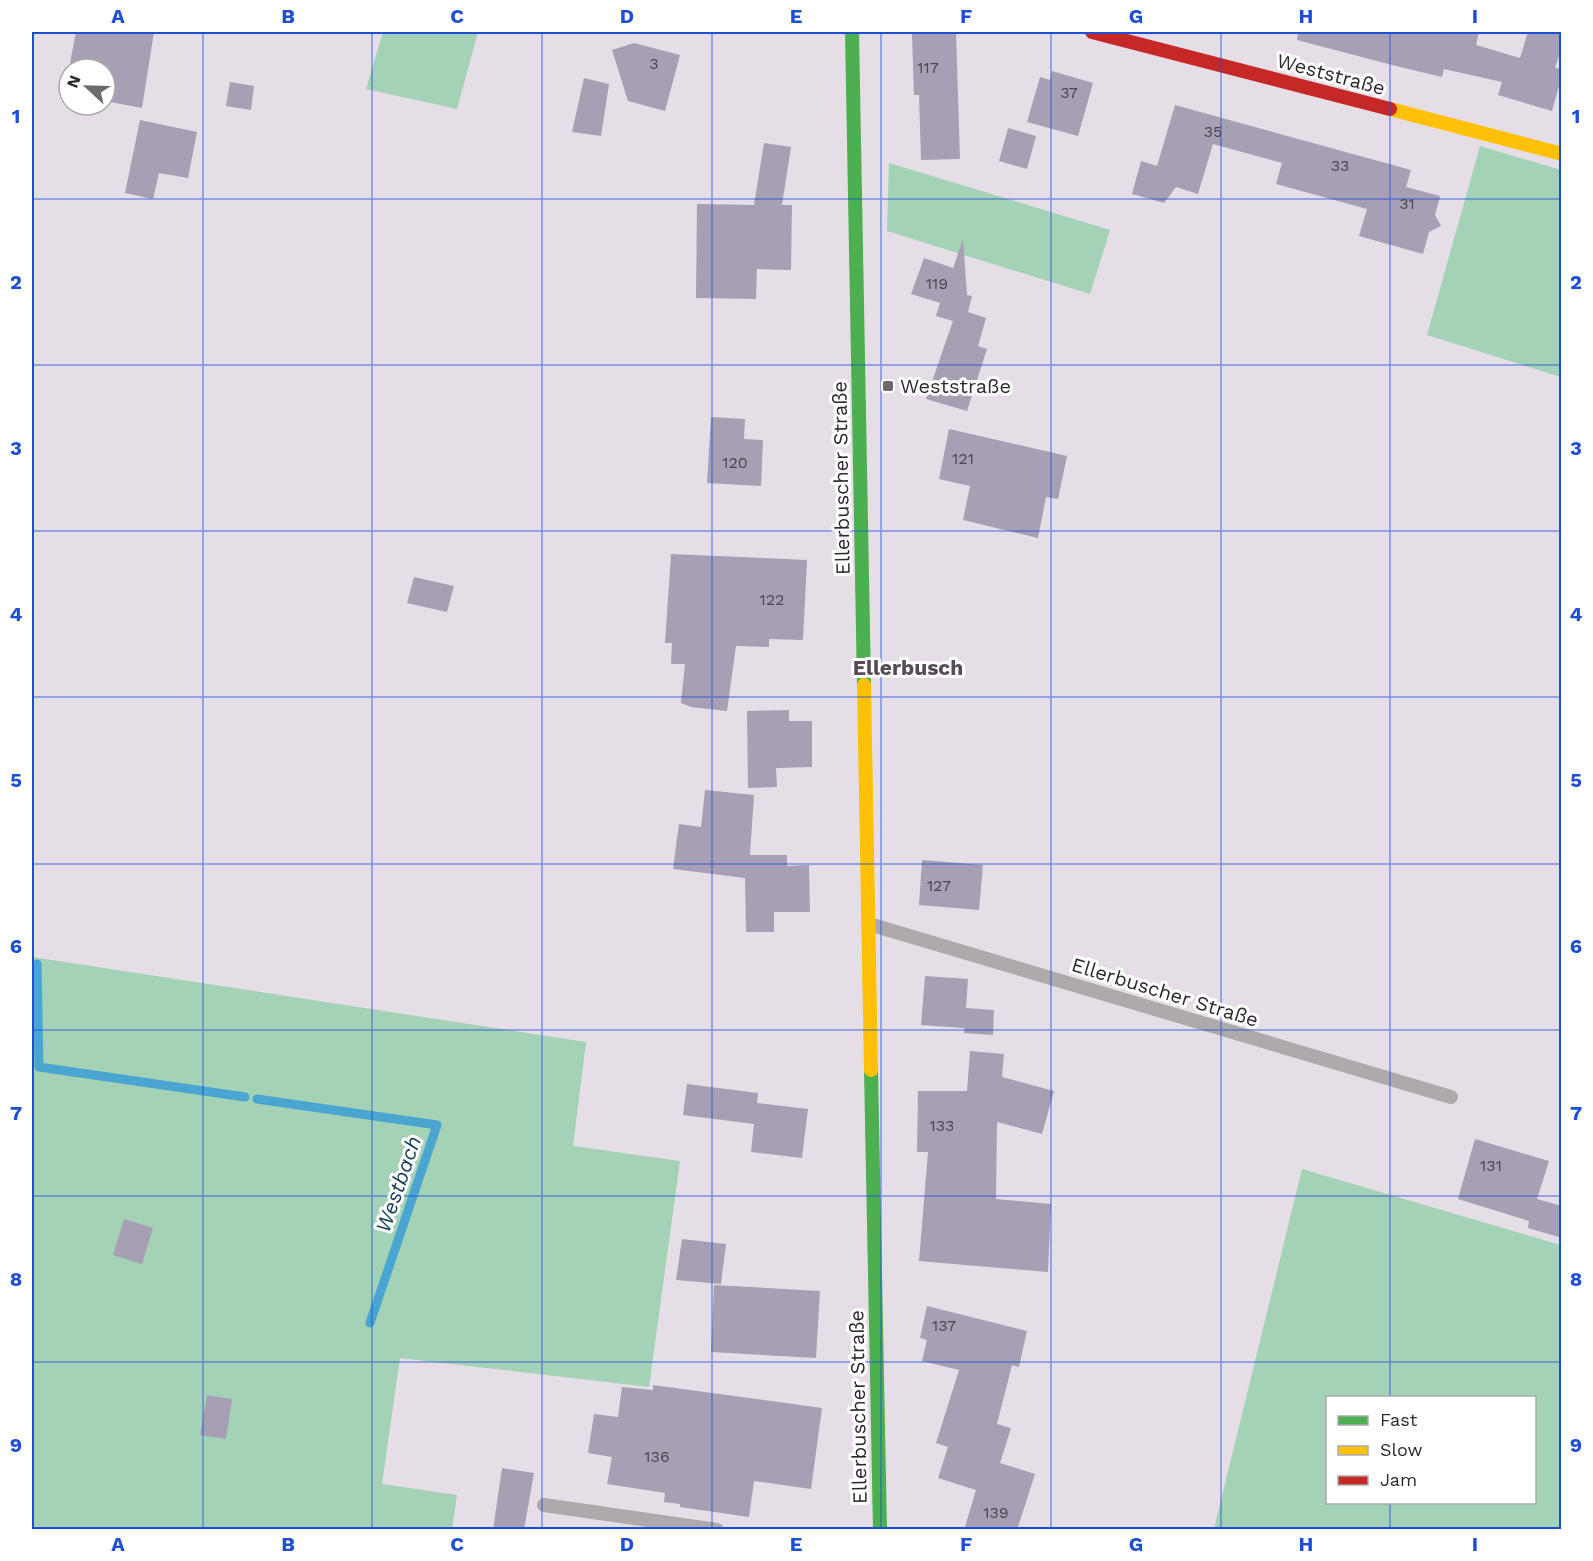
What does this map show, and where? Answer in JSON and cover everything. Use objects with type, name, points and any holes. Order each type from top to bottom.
[{"type":"main road","name":"Ellerbuscher Straße","points":[[852,32],[880,1530]]},
{"type":"main road","name":"Weststraße","points":[[1092,32],[1562,154]]},
{"type":"lane","name":"Ellerbuscher Straße","points":[[869,924],[1451,1097]]},
{"type":"lane","points":[[544,1505],[717,1530]]},
{"type":"green space","points":[[383,32],[478,32],[457,109],[366,89]]},
{"type":"green space","points":[[1480,146],[1561,170],[1561,377],[1427,335]]},
{"type":"green space","points":[[889,163],[1110,230],[1090,294],[887,231]]},
{"type":"green space","points":[[32,957],[586,1042],[573,1146],[680,1161],[649,1387],[400,1358],[382,1484],[457,1495],[452,1529],[32,1529]]},
{"type":"green space","points":[[1302,1169],[1561,1245],[1561,1529],[1214,1529]]},
{"type":"building","points":[[76,32],[154,32],[142,108],[117,103],[117,57],[71,57]]},
{"type":"building","points":[[1298,32],[1479,32],[1476,45],[1520,58],[1528,32],[1562,32],[1562,46],[1555,68],[1562,69],[1562,75],[1552,111],[1498,95],[1502,82],[1444,69],[1442,77],[1396,66],[1297,40]]},
{"type":"building","points":[[956,33],[960,159],[921,160],[919,95],[914,95],[912,34]]},
{"type":"building","points":[[634,43],[680,55],[665,111],[628,101],[612,50]]},
{"type":"building","points":[[1052,71],[1093,83],[1078,136],[1027,122],[1040,77],[1050,80]]},
{"type":"building","points":[[584,78],[609,84],[601,136],[572,132]]},
{"type":"building","points":[[230,82],[254,86],[251,110],[226,106]]},
{"type":"building","points":[[1175,105],[1411,170],[1406,187],[1440,196],[1435,215],[1441,226],[1429,232],[1423,254],[1359,236],[1367,209],[1276,184],[1282,163],[1213,144],[1198,194],[1176,187],[1164,203],[1132,194],[1141,161],[1157,166]]},
{"type":"building","points":[[140,120],[197,132],[188,178],[159,173],[153,199],[125,193]]},
{"type":"building","points":[[1008,128],[1036,136],[1027,169],[999,161]]},
{"type":"building","points":[[764,143],[791,147],[782,205],[792,205],[791,270],[757,269],[756,299],[696,298],[697,204],[754,205]]},
{"type":"building","points":[[963,239],[967,295],[972,296],[968,312],[986,318],[978,346],[987,349],[967,411],[926,399],[953,321],[936,316],[940,303],[911,294],[924,258],[953,268]]},
{"type":"building","points":[[711,417],[745,419],[744,439],[763,440],[761,486],[707,483]]},
{"type":"building","points":[[949,429],[1067,456],[1058,499],[1046,497],[1038,538],[963,520],[970,486],[939,479]]},
{"type":"building","points":[[671,554],[807,560],[803,640],[769,639],[769,647],[736,646],[727,711],[691,707],[681,703],[685,664],[671,664],[672,643],[665,643]]},
{"type":"building","points":[[414,577],[454,586],[447,612],[407,603]]},
{"type":"building","points":[[789,710],[789,721],[812,721],[812,767],[776,768],[777,787],[748,788],[747,711]]},
{"type":"building","points":[[705,790],[754,795],[750,855],[787,855],[787,866],[809,865],[810,912],[774,912],[774,932],[746,932],[745,878],[673,869],[679,824],[701,827]]},
{"type":"building","points":[[922,860],[983,865],[979,910],[919,905]]},
{"type":"building","points":[[925,976],[968,979],[966,1008],[994,1010],[993,1035],[964,1033],[965,1018],[964,1028],[921,1025]]},
{"type":"building","points":[[970,1051],[1004,1054],[1002,1077],[1054,1091],[1042,1134],[997,1122],[996,1199],[1051,1204],[1048,1272],[919,1261],[928,1152],[917,1152],[918,1091],[967,1091]]},
{"type":"building","points":[[687,1084],[758,1093],[757,1103],[808,1109],[802,1158],[751,1152],[754,1124],[683,1115]]},
{"type":"building","points":[[1475,1139],[1549,1161],[1537,1199],[1562,1206],[1562,1238],[1528,1228],[1529,1221],[1458,1199]]},
{"type":"building","points":[[124,1219],[153,1228],[142,1264],[113,1255]]},
{"type":"building","points":[[682,1239],[726,1244],[721,1284],[676,1280]]},
{"type":"building","points":[[714,1285],[820,1291],[816,1358],[711,1352]]},
{"type":"building","points":[[927,1306],[1027,1331],[1019,1367],[1012,1365],[997,1424],[1011,1428],[1000,1463],[1035,1474],[1017,1530],[964,1530],[976,1490],[938,1478],[948,1447],[936,1443],[959,1370],[922,1361],[927,1340],[920,1338]]},
{"type":"building","points":[[653,1385],[822,1408],[811,1489],[754,1481],[749,1517],[680,1507],[680,1504],[664,1502],[665,1493],[607,1484],[612,1457],[588,1453],[594,1414],[618,1417],[622,1387],[653,1390]]},
{"type":"building","points":[[207,1395],[232,1399],[226,1439],[200,1435]]},
{"type":"building","points":[[502,1468],[534,1473],[524,1530],[493,1530]]},
{"type":"waterway","name":"Westbach","points":[[37,964],[39,1067],[245,1097]]},
{"type":"waterway","name":"Westbach","points":[[257,1099],[437,1125],[370,1323]]},
{"type":"traffic: fast","points":[[852,32],[864,685]]},
{"type":"traffic: fast","points":[[871,1070],[880,1530]]},
{"type":"traffic: slow","points":[[1390,109],[1562,154]]},
{"type":"traffic: slow","points":[[864,685],[871,1070]]},
{"type":"traffic: jam","points":[[1092,32],[1390,109]]},
{"type":"place","name":"Weststraße","points":[[888,386]]},
{"type":"district","name":"Ellerbusch","points":[[908,667]]}]
